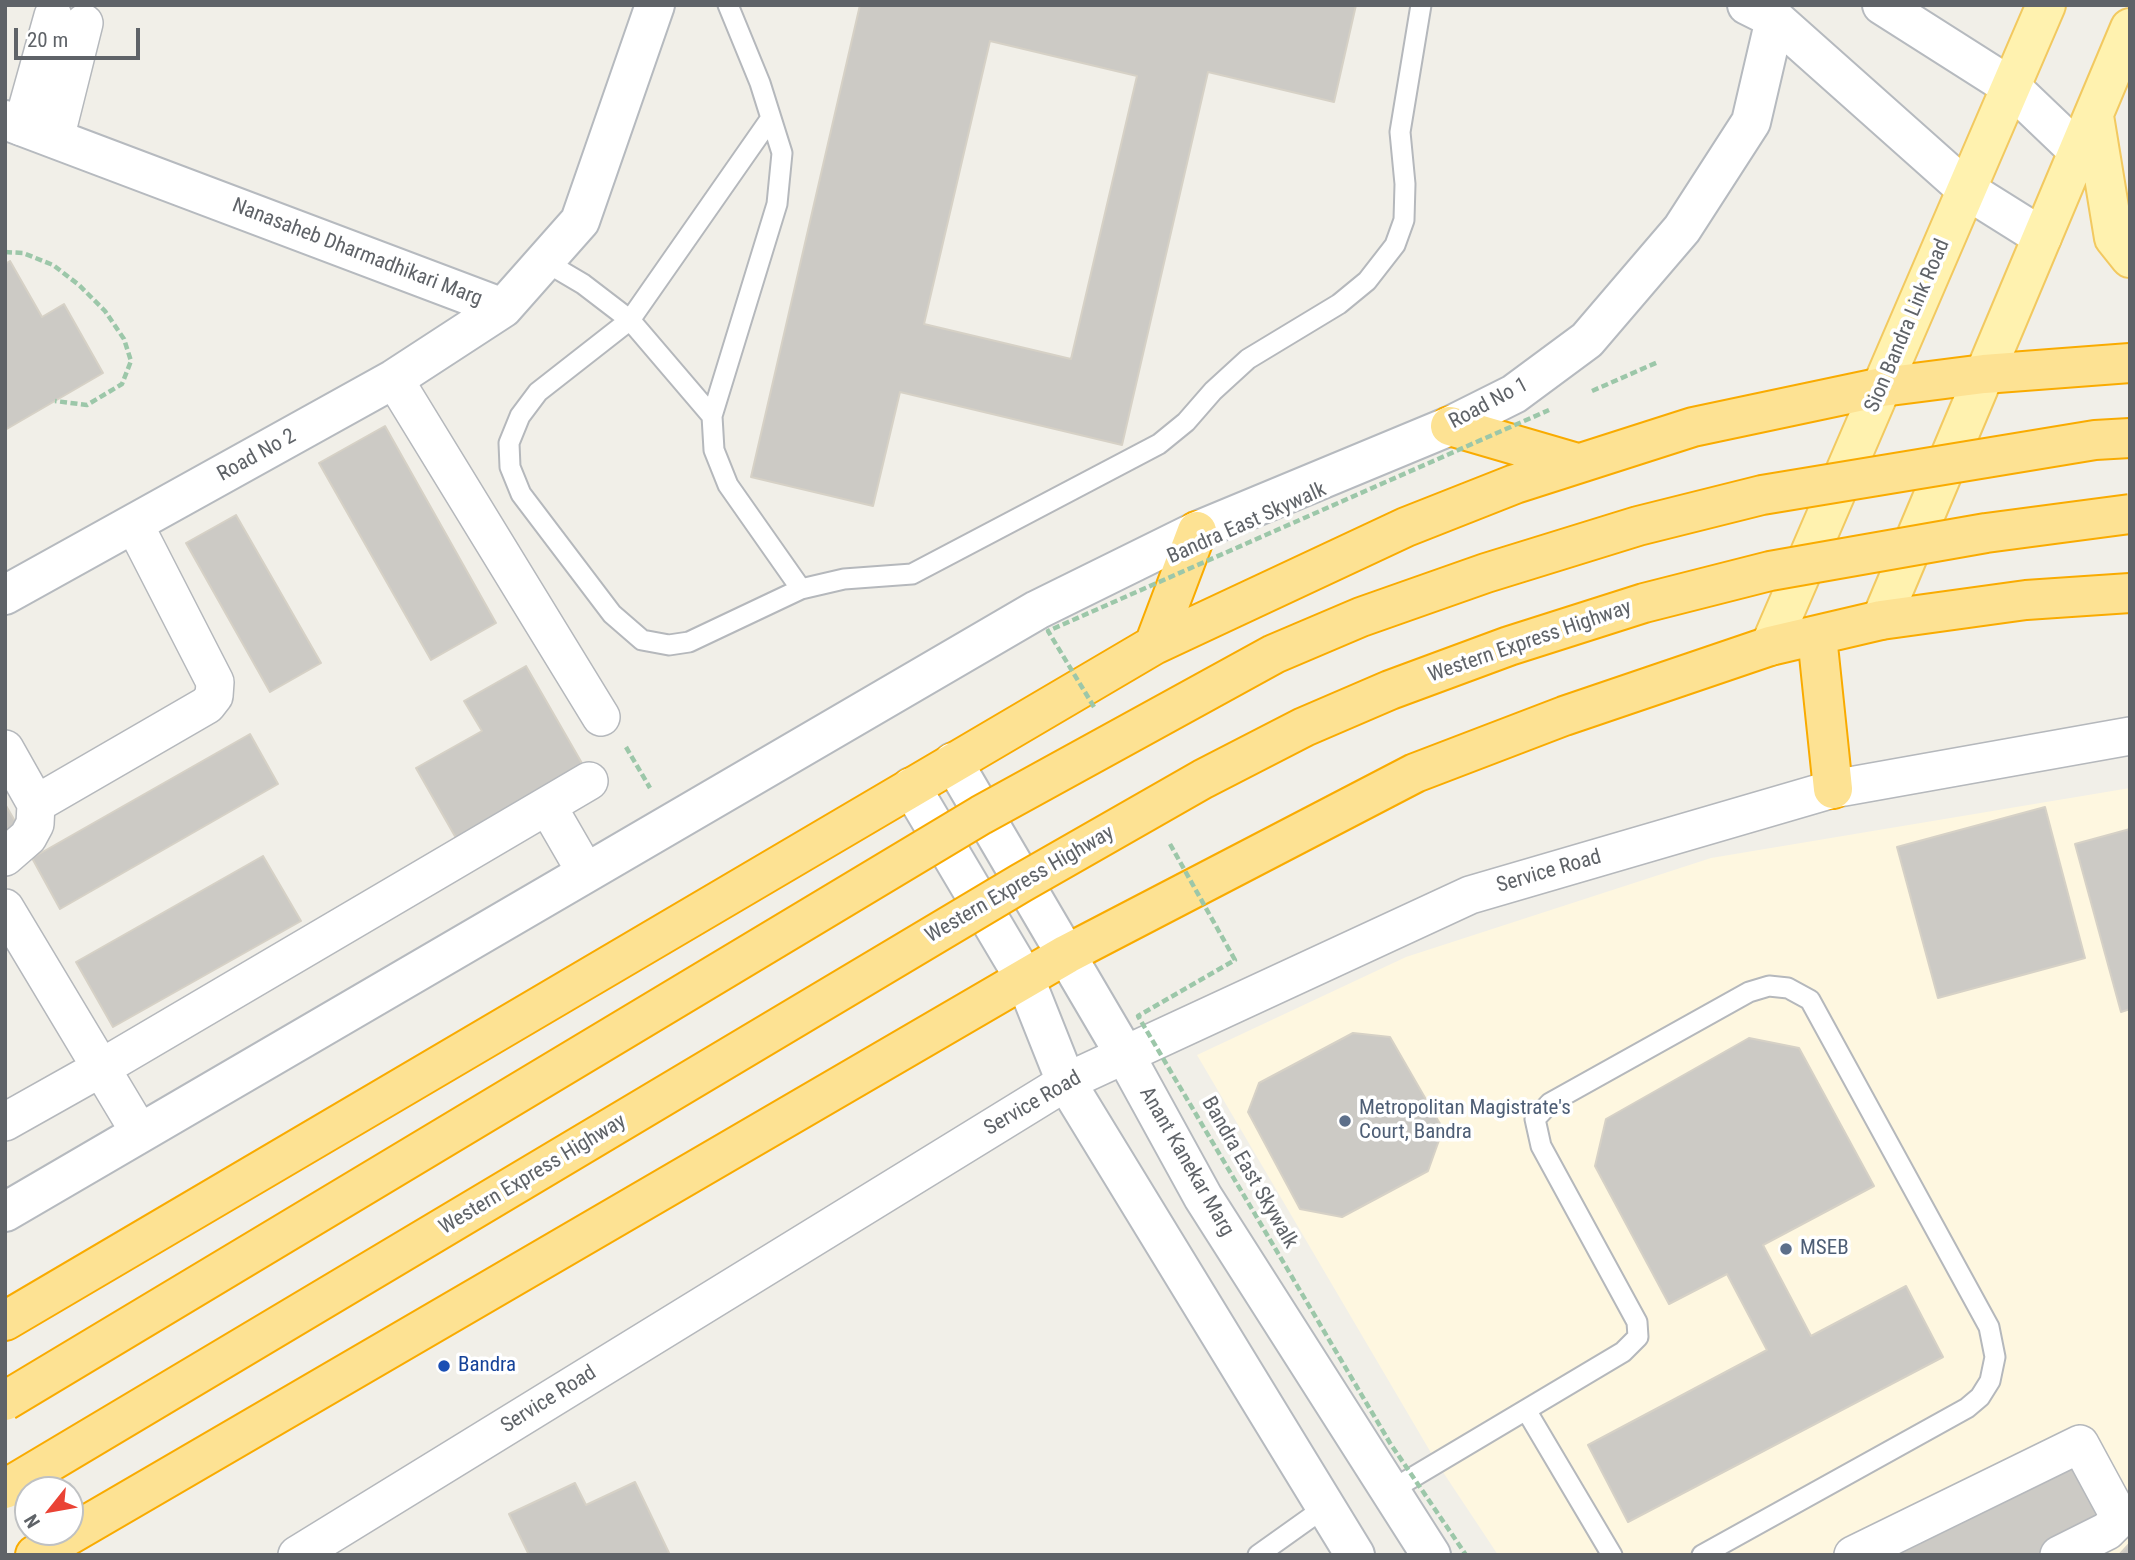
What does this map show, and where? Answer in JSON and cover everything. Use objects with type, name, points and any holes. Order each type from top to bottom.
[{"type":"highway","points":[[5,1321],[1154,645],[1406,527],[1577,463],[1693,427],[1882,387],[1984,374],[2130,363]]},
{"type":"highway","points":[[1450,425],[1577,463]]},
{"type":"highway","points":[[5,1401],[981,815],[1274,654],[1361,617],[1486,573],[1687,514],[1775,493],[2095,440],[2130,438]]},
{"type":"highway","name":"Western Express Highway","points":[[5,1489],[1021,883],[1203,779],[1304,727],[1390,690],[1473,659],[1644,603],[1770,571],[1986,533],[2130,514]]},
{"type":"highway","points":[[1154,645],[1197,531]]},
{"type":"highway","points":[[35,1555],[1067,954],[1415,773],[1564,716],[1770,646],[1881,620],[2026,600],[2130,593]]},
{"type":"highway","points":[[1816,636],[1833,789]]},
{"type":"main road","name":"Sion Bandra Link Road","points":[[1770,646],[2046,5]]},
{"type":"main road","points":[[1881,620],[2130,28]]},
{"type":"main road","points":[[2094,114],[2114,238],[2130,258]]},
{"type":"street","name":"Nanasaheb Dharmadhikari Marg","points":[[27,129],[503,308],[580,221],[656,5]]},
{"type":"street","points":[[1882,5],[2011,87],[2078,151]]},
{"type":"street","points":[[1761,12],[1966,190],[2042,237]]},
{"type":"street","name":"Road No 1","points":[[670,822],[1037,610],[1197,531],[1450,425],[1514,394],[1587,340],[1682,229],[1751,122],[1761,12]]},
{"type":"street","points":[[27,129],[68,20]]},
{"type":"street","name":"Road No 2","points":[[5,595],[394,379],[503,308]]},
{"type":"street","points":[[394,379],[601,717]]},
{"type":"street","points":[[37,804],[207,705],[214,696],[215,681],[134,524]]},
{"type":"street","name":"Service Road","points":[[297,1555],[1066,1082],[1470,895],[1833,789],[2130,736]]},
{"type":"street","points":[[5,749],[37,804],[29,837],[5,857]]},
{"type":"street","name":"Anant Kanekar Marg","points":[[953,762],[1067,954],[1203,1197],[1388,1492],[1431,1555]]},
{"type":"street","points":[[5,1122],[589,782]]},
{"type":"street","points":[[911,787],[1025,979],[1066,1082],[1355,1555]]},
{"type":"street","points":[[548,807],[585,872]]},
{"type":"street","points":[[5,1212],[670,822]]},
{"type":"street","points":[[5,908],[141,1133]]},
{"type":"street","points":[[1853,1555],[2080,1444],[2120,1518],[2107,1531],[2059,1555]]},
{"type":"lane","points":[[728,5],[782,153],[777,204],[712,416],[715,450],[728,485],[801,589]]},
{"type":"lane","points":[[771,118],[630,320],[538,391],[520,416],[509,443],[510,467],[521,494],[612,614],[642,640],[669,645],[689,642],[801,589],[844,579],[912,574],[1159,444],[1186,422],[1213,391],[1248,359],[1339,304],[1367,281],[1395,244],[1404,220],[1405,184],[1400,132],[1421,5]]},
{"type":"lane","points":[[544,261],[583,284],[630,320],[712,416]]},
{"type":"lane","points":[[1388,1492],[1623,1352],[1638,1337],[1637,1322],[1541,1146],[1535,1119],[1549,1103],[1749,992],[1769,986],[1787,988],[1810,1000],[1989,1327],[1995,1357],[1990,1381],[1980,1397],[1967,1408],[1702,1555]]},
{"type":"lane","points":[[1526,1410],[1612,1555]]},
{"type":"lane","points":[[1258,1555],[1324,1508]]},
{"type":"path","points":[[5,252],[23,253],[53,265],[79,285],[105,311],[131,361],[122,384],[87,405],[55,401]]},
{"type":"path","points":[[1585,394],[1658,362]]},
{"type":"path","name":"Bandra East Skywalk","points":[[1098,714],[1048,631],[1561,404]]},
{"type":"path","points":[[601,717],[625,746],[670,822]]},
{"type":"path","name":"Bandra East Skywalk","points":[[1167,841],[1235,960],[1139,1016],[1390,1443],[1466,1555]]},
{"type":"shaded area","points":[[2130,788],[2130,1555],[1498,1555],[1437,1463],[1197,1055],[1406,957],[1711,858]]},
{"type":"building","points":[[860,5],[1356,5],[1334,102],[1208,72],[1122,445],[900,392],[873,506],[751,477]],"holes":[[[990,41],[1137,76],[1071,359],[924,324]]]},
{"type":"building","points":[[10,261],[42,317],[64,304],[103,373],[5,430],[5,264]]},
{"type":"building","points":[[385,426],[496,623],[431,660],[319,463]]},
{"type":"building","points":[[236,515],[321,663],[270,692],[186,543]]},
{"type":"building","points":[[526,666],[583,765],[456,838],[416,768],[482,731],[464,701]]},
{"type":"building","points":[[250,734],[278,784],[60,909],[32,858]]},
{"type":"building","points":[[5,804],[22,833],[5,842]]},
{"type":"building","points":[[2045,807],[2085,958],[1938,998],[1897,847]]},
{"type":"building","points":[[2130,829],[2130,1009],[2121,1012],[2075,844]]},
{"type":"building","points":[[263,856],[301,921],[113,1027],[76,962]]},
{"type":"building","name":"Metropolitan Magistrate's Court, Bandra","points":[[1353,1033],[1390,1037],[1443,1129],[1428,1171],[1342,1217],[1300,1209],[1248,1112],[1259,1083]]},
{"type":"building","points":[[1749,1038],[1799,1048],[1874,1186],[1763,1245],[1811,1336],[1906,1286],[1943,1357],[1628,1522],[1588,1445],[1767,1350],[1727,1274],[1669,1304],[1595,1166],[1606,1119]]},
{"type":"building","points":[[2077,1453],[2109,1518],[2037,1555],[1877,1555]]},
{"type":"building","points":[[635,1482],[670,1555],[529,1555],[509,1514],[575,1483],[586,1505]]},
{"type":"building","points":[[2130,1543],[2130,1555],[2119,1555]]},
{"type":"place","name":"Metropolitan Magistrate's Court, Bandra","points":[[1345,1121]]},
{"type":"place","name":"MSEB","points":[[1786,1249]]},
{"type":"place","name":"Bandra","points":[[444,1366]]}]
